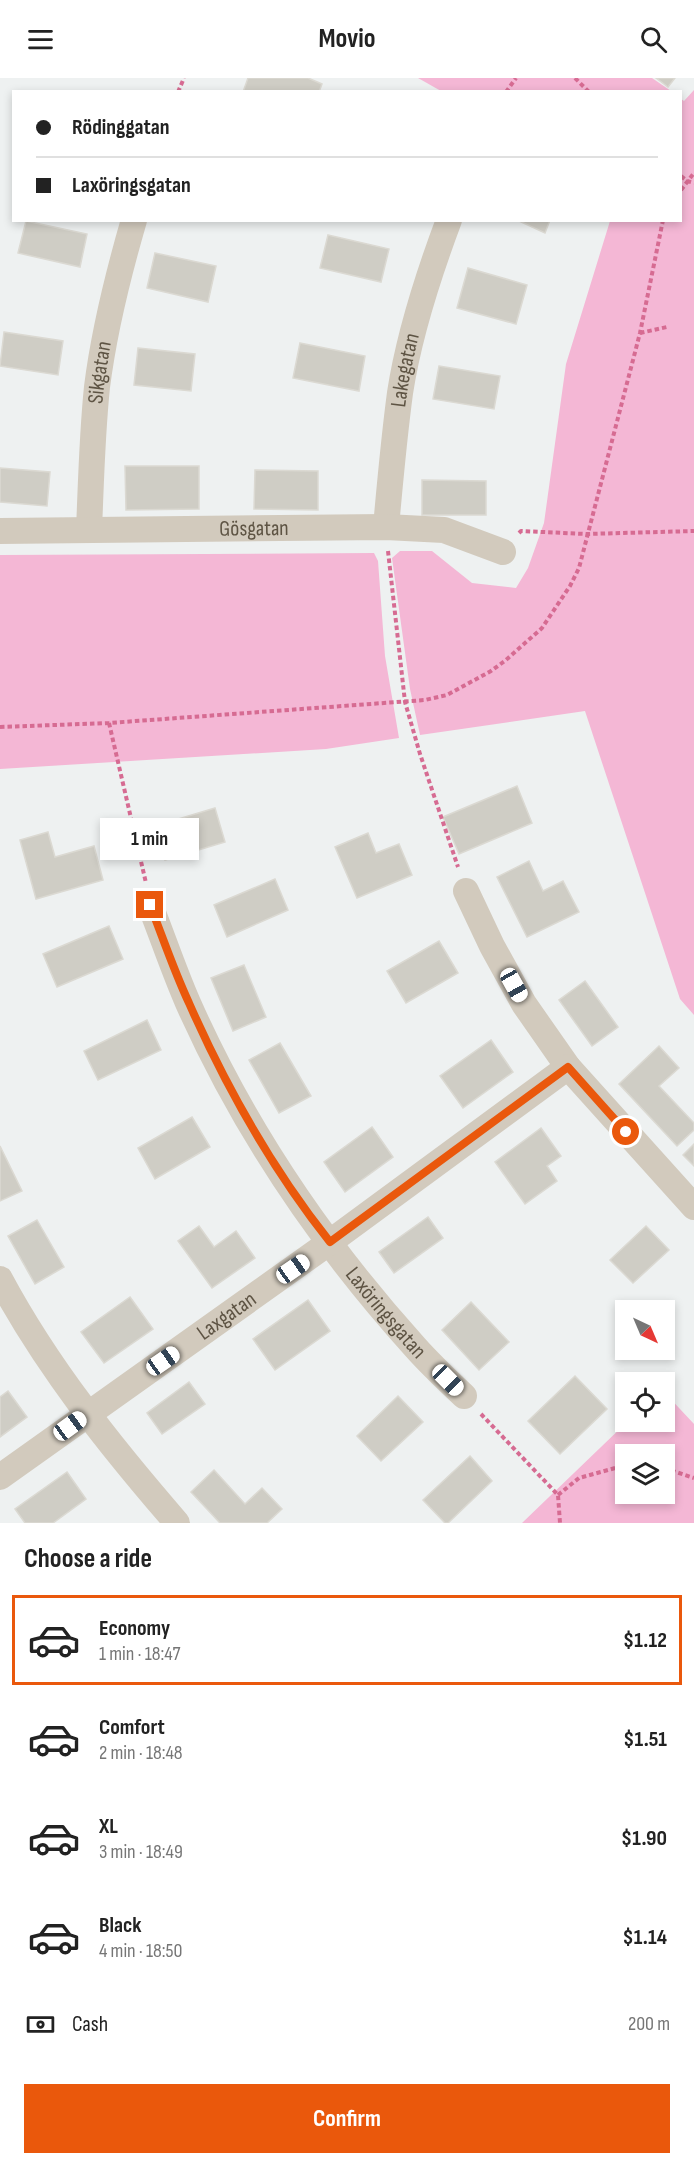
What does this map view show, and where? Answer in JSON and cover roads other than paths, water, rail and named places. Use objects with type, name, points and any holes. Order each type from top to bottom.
[{"type":"street","name":"Sikgatan","points":[[89,530],[91,457],[98,386],[119,272],[133,222]]},
{"type":"street","name":"Lakegatan","points":[[386,526],[400,392],[412,334],[430,270],[447,222]]},
{"type":"street","name":"Gösgatan","points":[[0,531],[386,526],[444,531],[503,552]]},
{"type":"street","points":[[466,891],[492,946],[524,1004],[568,1067],[694,1207]]},
{"type":"street","name":"Laxöringsgatan","points":[[150,905],[188,1002],[244,1113],[305,1211],[416,1348],[464,1396]]},
{"type":"street","name":"Laxgatan","points":[[0,1477],[330,1242],[568,1067]]},
{"type":"street","points":[[0,1279],[16,1309],[88,1414],[177,1523]]}]
